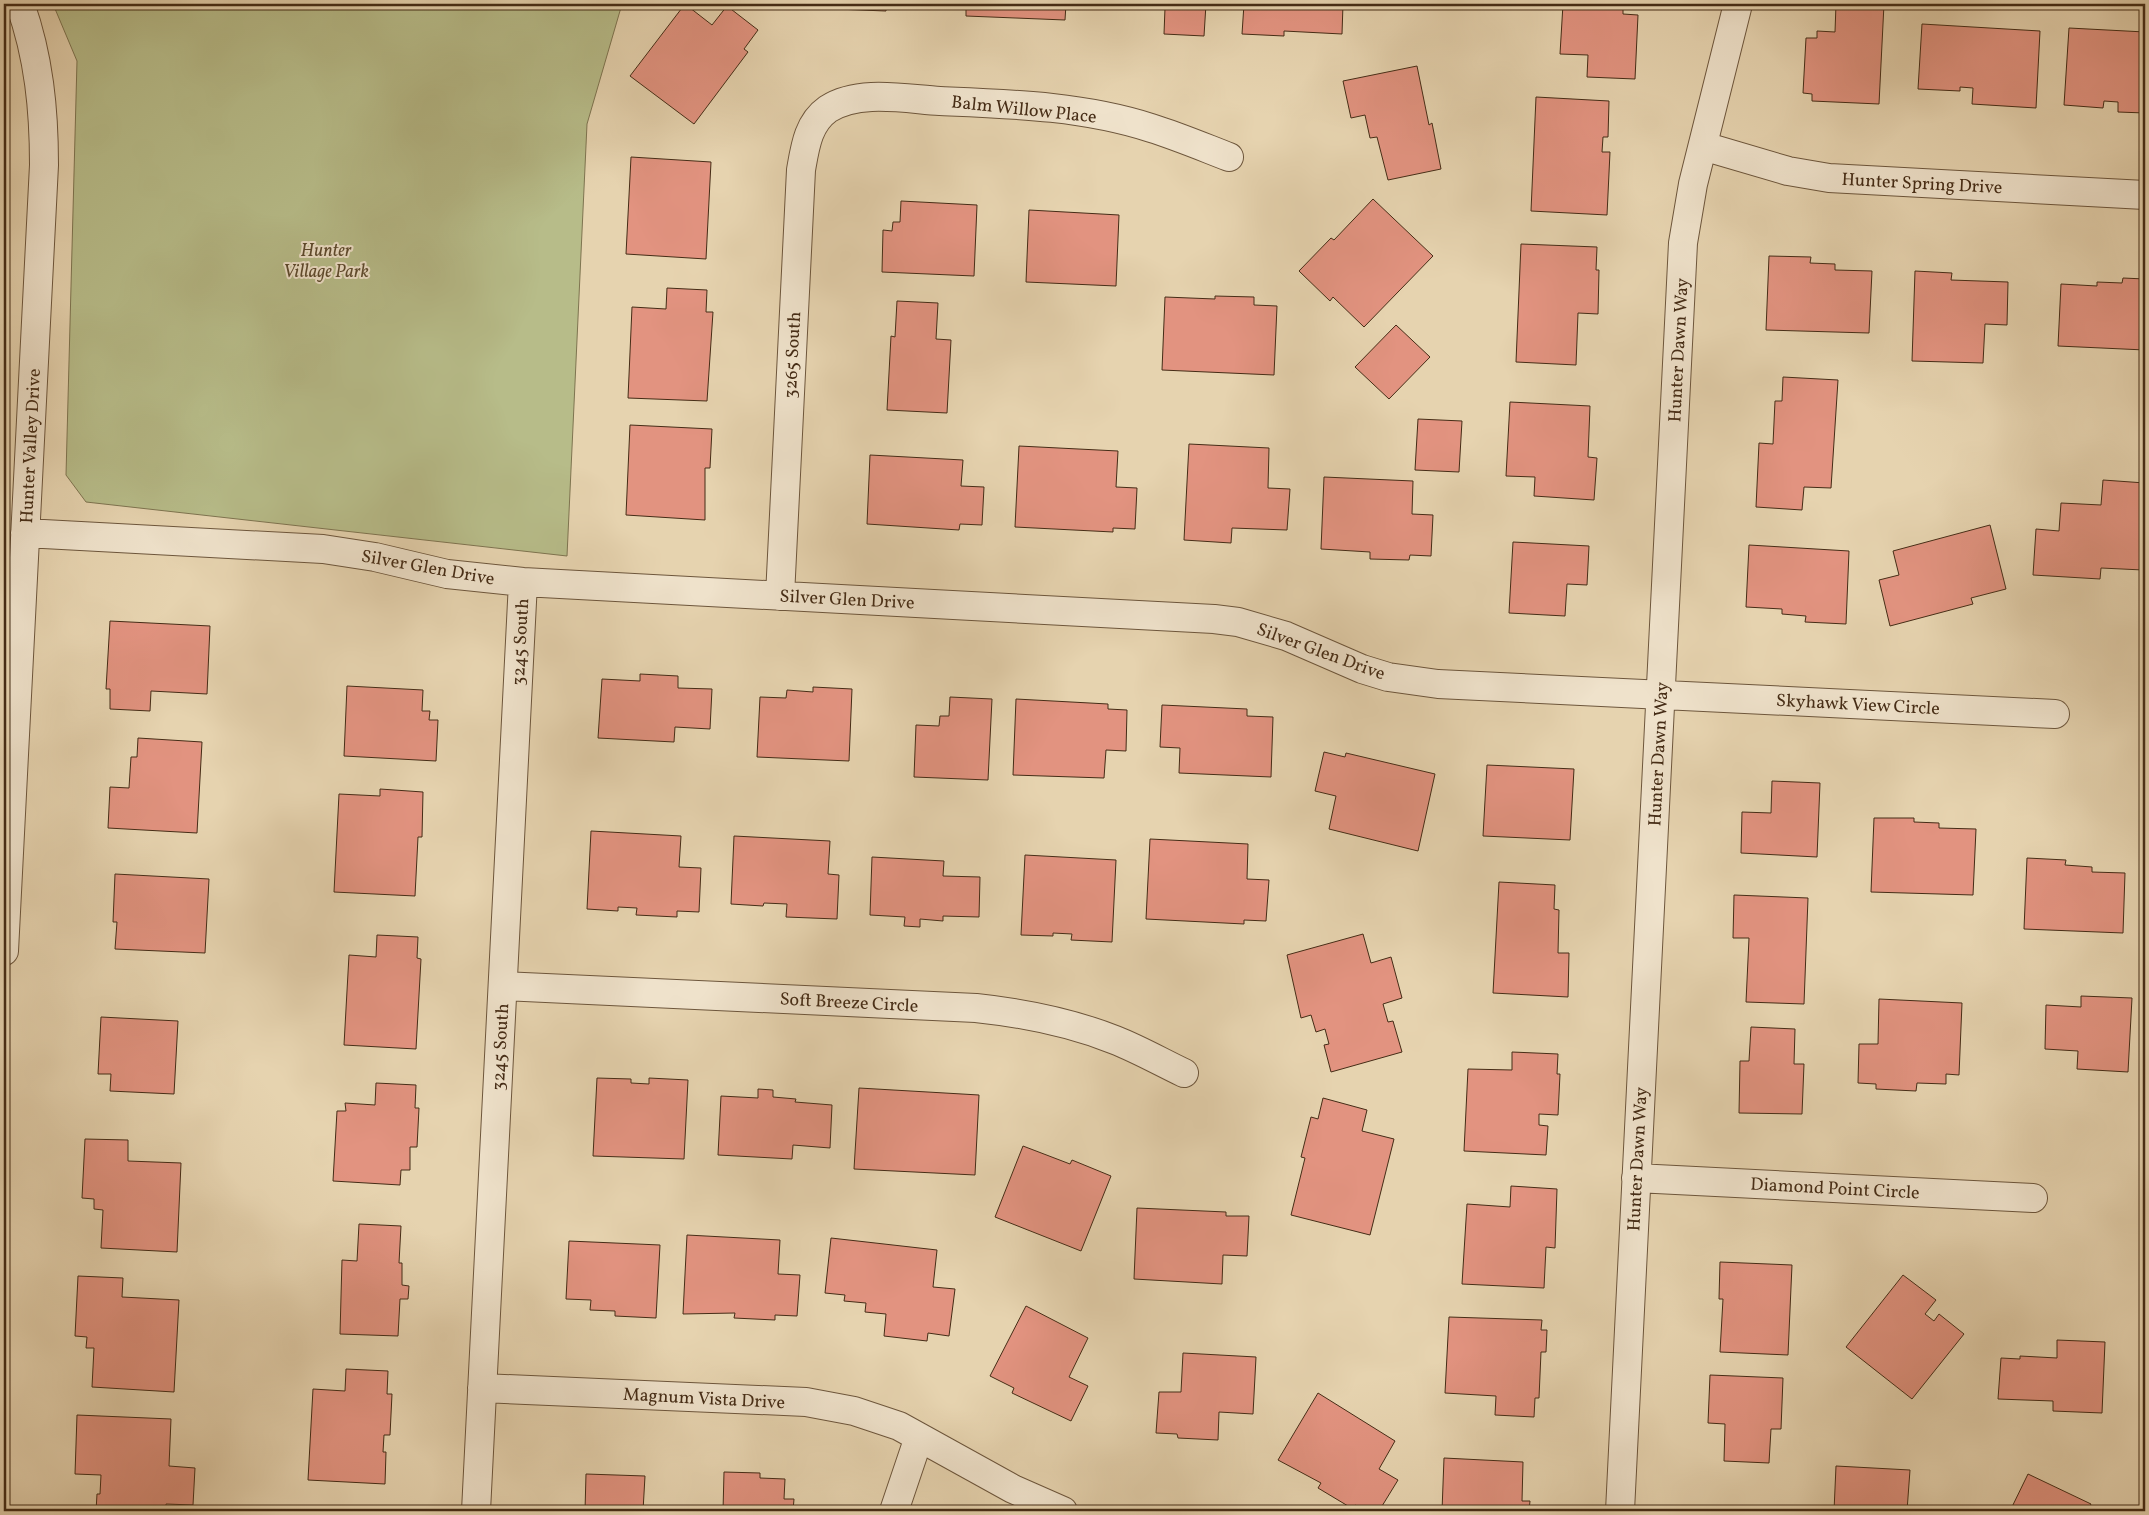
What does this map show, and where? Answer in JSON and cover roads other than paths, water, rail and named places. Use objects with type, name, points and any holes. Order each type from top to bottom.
[{"type":"street","name":"Hunter Valley Drive","points":[[4,951],[44,165],[44,117],[38,69],[20,4]]},
{"type":"street","name":"Hunter Dawn Way","points":[[1620,1511],[1683,243],[1686,215],[1738,4]]},
{"type":"street","name":"Balm Willow Place","points":[[818,118],[829,109],[843,103],[873,98],[1021,105],[1086,113],[1150,127],[1229,157]]},
{"type":"street","name":"3265 South","points":[[780,596],[802,170],[806,143],[818,118]]},
{"type":"street","name":"Hunter Spring Drive","points":[[1703,146],[1788,171],[1828,178],[2145,195]]},
{"type":"street","name":"Silver Glen Drive","points":[[25,533],[323,550],[375,557],[448,574],[523,582],[1214,619],[1263,629],[1286,636],[1362,669],[1413,681],[1660,694]]},
{"type":"street","name":"3245 South","points":[[476,1511],[523,582]]},
{"type":"street","name":"Skyhawk View Circle","points":[[1660,694],[2055,714]]},
{"type":"street","name":"Soft Breeze Circle","points":[[503,986],[966,1007],[1011,1012],[1046,1019],[1116,1040],[1184,1073]]},
{"type":"street","name":"Diamond Point Circle","points":[[1636,1178],[2033,1198]]},
{"type":"street","name":"Magnum Vista Drive","points":[[482,1388],[806,1402],[863,1413],[919,1437],[1013,1490],[1063,1511]]},
{"type":"street","points":[[894,1511],[919,1437]]},
{"type":"park label","name":"Hunter Village Park","points":[[326,260]]}]
